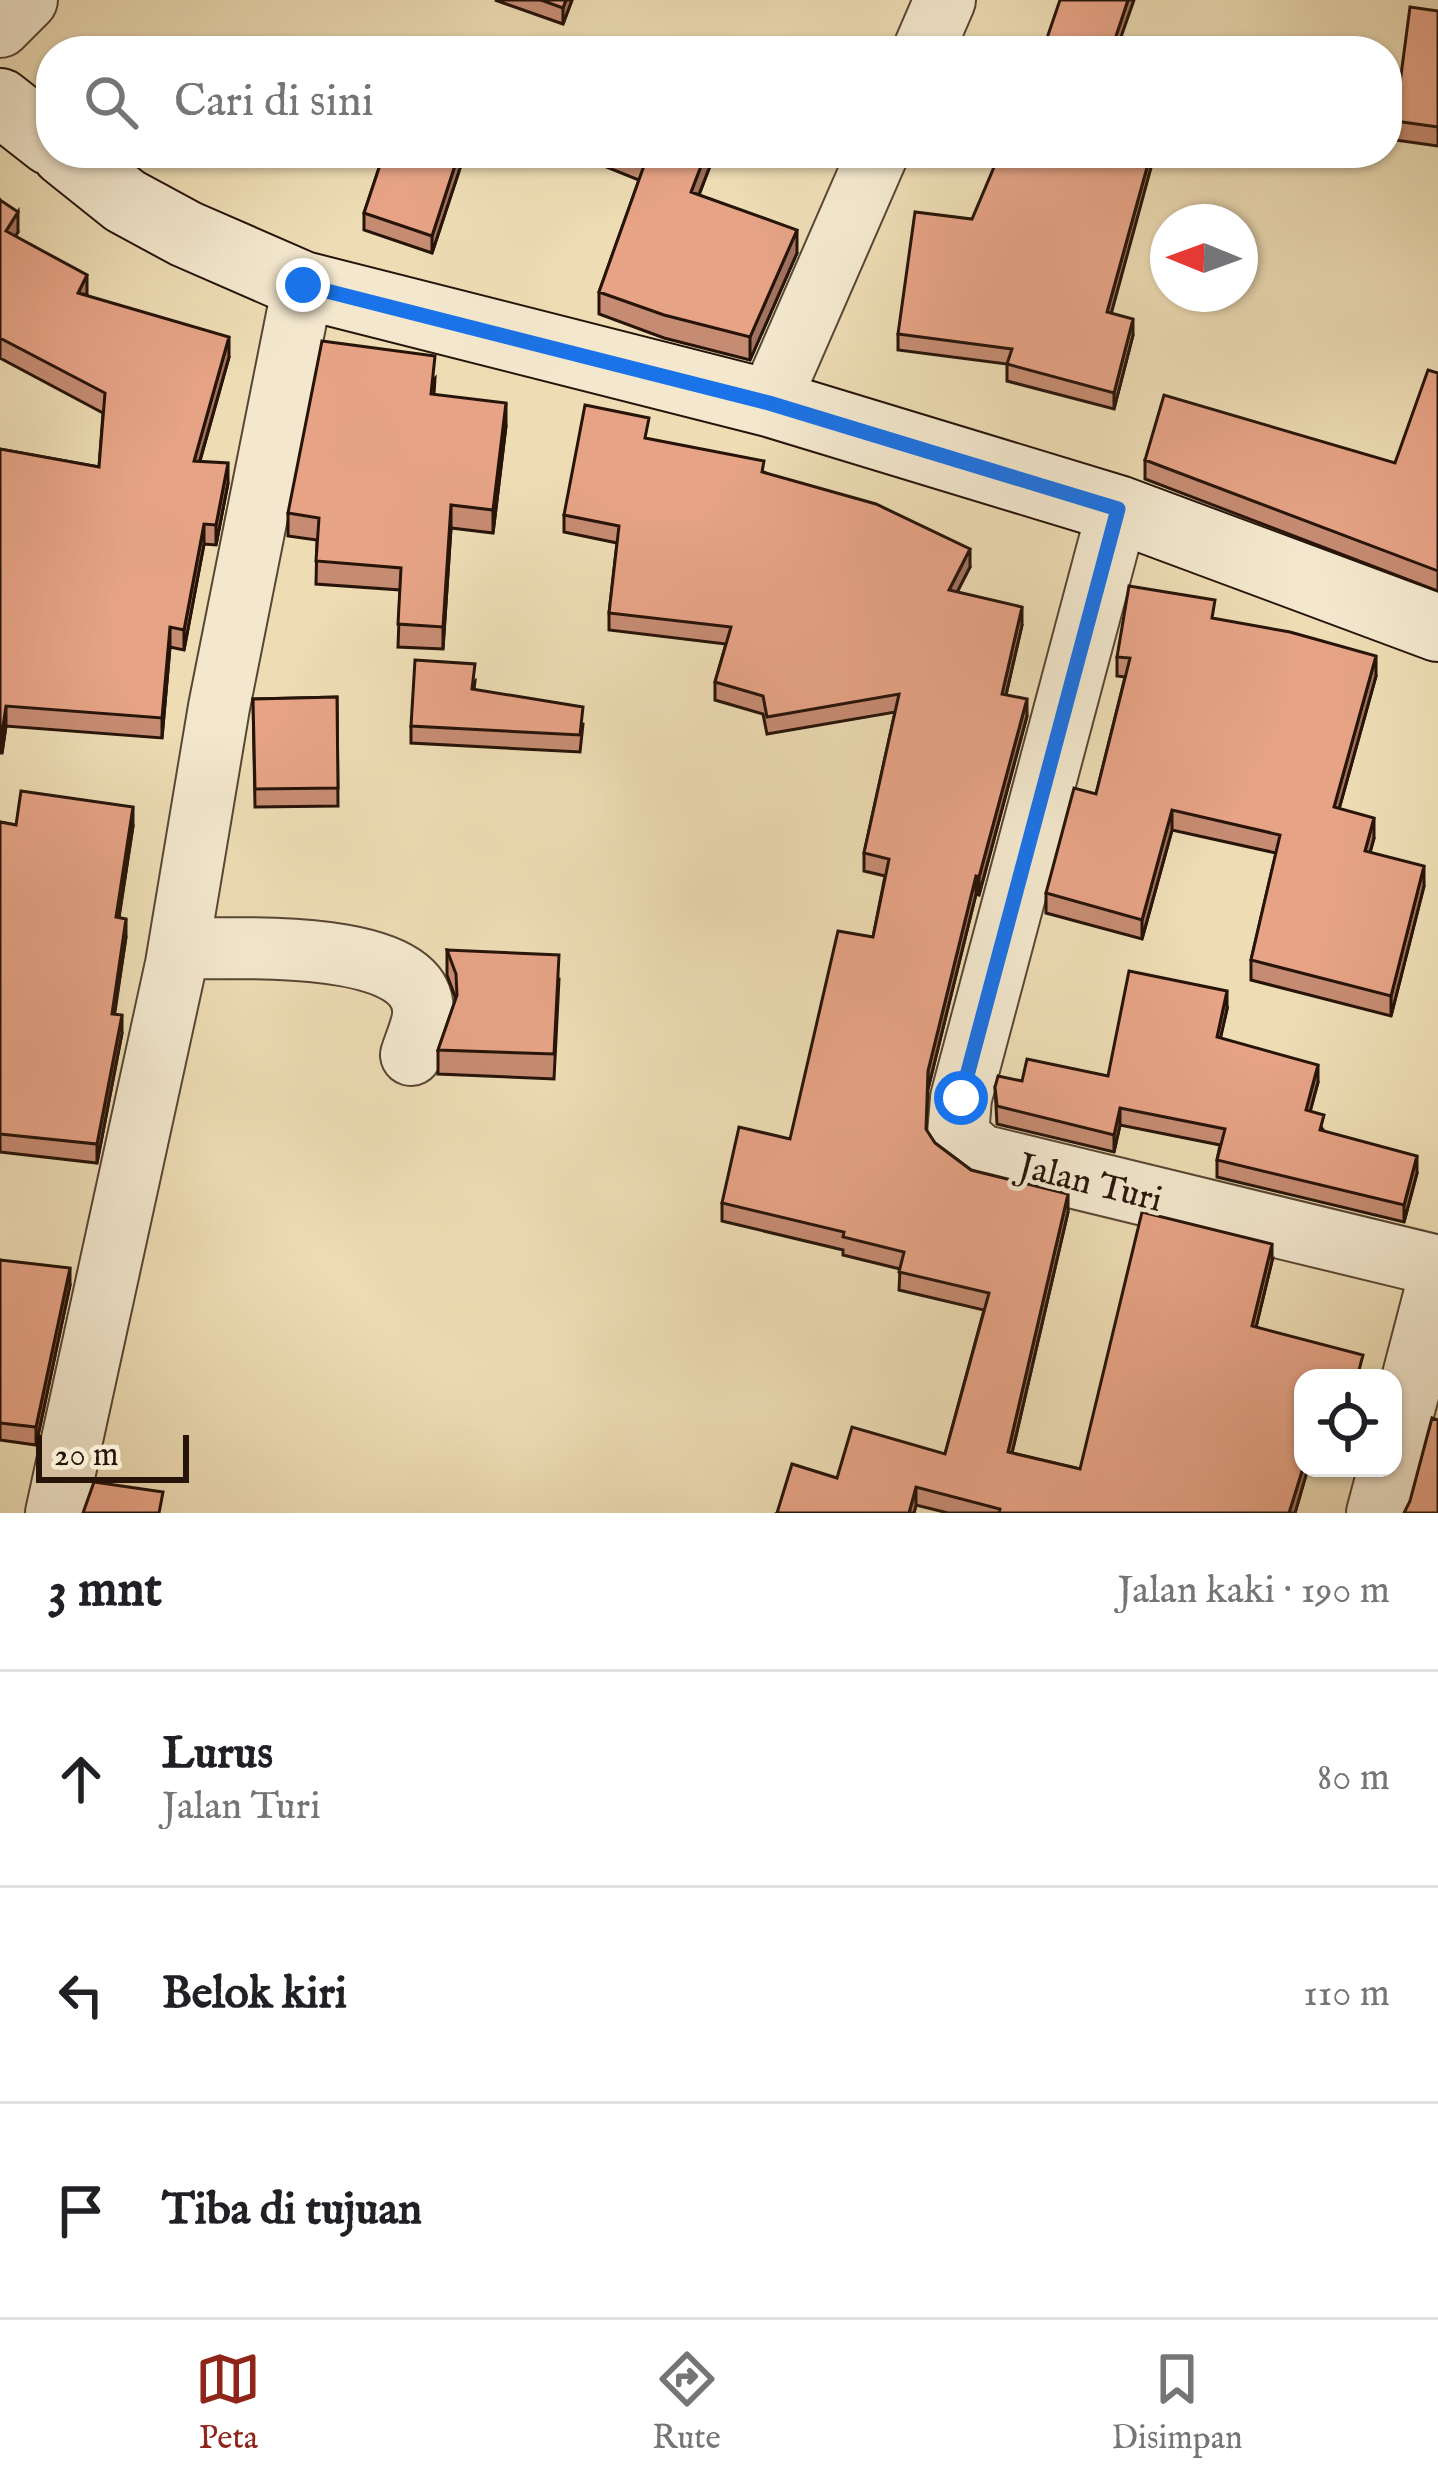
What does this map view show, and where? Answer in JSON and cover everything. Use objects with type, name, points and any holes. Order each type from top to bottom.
[{"type":"street","points":[[0,27],[27,0]]},
{"type":"street","points":[[929,36],[945,0]]},
{"type":"street","points":[[0,102],[36,130]]},
{"type":"street","points":[[83,168],[125,201],[186,234],[303,285],[769,403],[1118,509],[1438,628]]},
{"type":"street","points":[[769,403],[871,168]]},
{"type":"street","points":[[56,1513],[179,948],[219,707],[303,285]]},
{"type":"street","name":"Jalan Turi","points":[[1118,509],[961,1098],[958,1135],[980,1154],[1438,1266]]},
{"type":"street","points":[[179,948],[359,956],[389,967],[415,984],[424,1010],[411,1055]]},
{"type":"street","points":[[1402,1418],[1438,1280]]},
{"type":"street","points":[[1377,1513],[1387,1477]]},
{"type":"building","points":[[541,0],[566,0],[563,8]]},
{"type":"building","points":[[1060,0],[1128,0],[1116,36],[1048,36]]},
{"type":"building","points":[[1410,7],[1438,11],[1438,127],[1402,122],[1402,68]]},
{"type":"building","points":[[379,168],[454,168],[432,236],[364,213]]},
{"type":"building","points":[[643,168],[700,168],[691,192],[797,230],[750,337],[599,292]]},
{"type":"building","points":[[994,168],[1147,168],[1107,312],[1133,319],[1114,393],[1007,364],[1012,349],[898,334],[915,212],[972,219]]},
{"type":"building","points":[[0,200],[18,212],[6,231],[87,275],[78,293],[229,337],[194,461],[228,463],[216,525],[204,524],[184,630],[170,627],[162,718],[6,706],[0,733],[0,449],[99,467],[105,393],[0,338]]},
{"type":"building","points":[[322,341],[435,356],[431,394],[506,403],[493,510],[451,505],[443,627],[398,624],[401,568],[316,561],[319,518],[288,513]]},
{"type":"building","points":[[1428,370],[1438,373],[1438,571],[1145,460],[1164,395],[1395,463]]},
{"type":"building","points":[[585,405],[649,418],[645,438],[764,461],[762,472],[876,504],[970,549],[949,590],[1022,607],[1002,694],[1027,699],[976,876],[928,1071],[926,1129],[935,1143],[971,1170],[1068,1194],[1008,1452],[1080,1469],[1142,1212],[1272,1244],[1252,1326],[1363,1355],[1359,1369],[1294,1369],[1294,1477],[1300,1477],[1289,1513],[999,1513],[1000,1509],[916,1487],[909,1513],[777,1513],[792,1464],[837,1478],[852,1427],[945,1454],[989,1293],[899,1272],[904,1252],[843,1237],[844,1232],[722,1203],[739,1127],[790,1139],[838,931],[873,937],[889,859],[864,853],[899,694],[767,717],[763,696],[715,682],[731,627],[609,613],[619,526],[564,515]]},
{"type":"building","points":[[1129,586],[1215,600],[1212,618],[1290,632],[1376,656],[1334,807],[1374,818],[1365,851],[1424,866],[1391,996],[1251,960],[1280,835],[1172,810],[1142,920],[1046,893],[1074,788],[1096,794],[1130,658],[1117,657]]},
{"type":"building","points":[[415,660],[475,664],[472,689],[583,707],[580,735],[411,726]]},
{"type":"building","points":[[337,697],[338,788],[255,789],[253,699]]},
{"type":"building","points":[[21,791],[133,807],[116,917],[126,919],[112,1014],[122,1015],[97,1144],[0,1134],[0,822],[16,825]]},
{"type":"building","points":[[447,950],[559,955],[554,1054],[438,1050],[457,995]]},
{"type":"building","points":[[1129,971],[1227,991],[1217,1037],[1318,1065],[1306,1110],[1324,1115],[1320,1130],[1417,1156],[1404,1205],[1217,1160],[1225,1129],[1120,1108],[1114,1135],[997,1106],[998,1076],[1022,1081],[1027,1059],[1108,1076]]},
{"type":"building","points":[[0,1260],[70,1268],[36,1427],[0,1423]]},
{"type":"building","points":[[1432,1418],[1438,1420],[1438,1513],[1404,1513],[1410,1501]]},
{"type":"building","points":[[94,1482],[163,1492],[159,1513],[83,1513]]},
{"type":"route","points":[[303,285],[769,403],[1118,509],[961,1098]]}]
